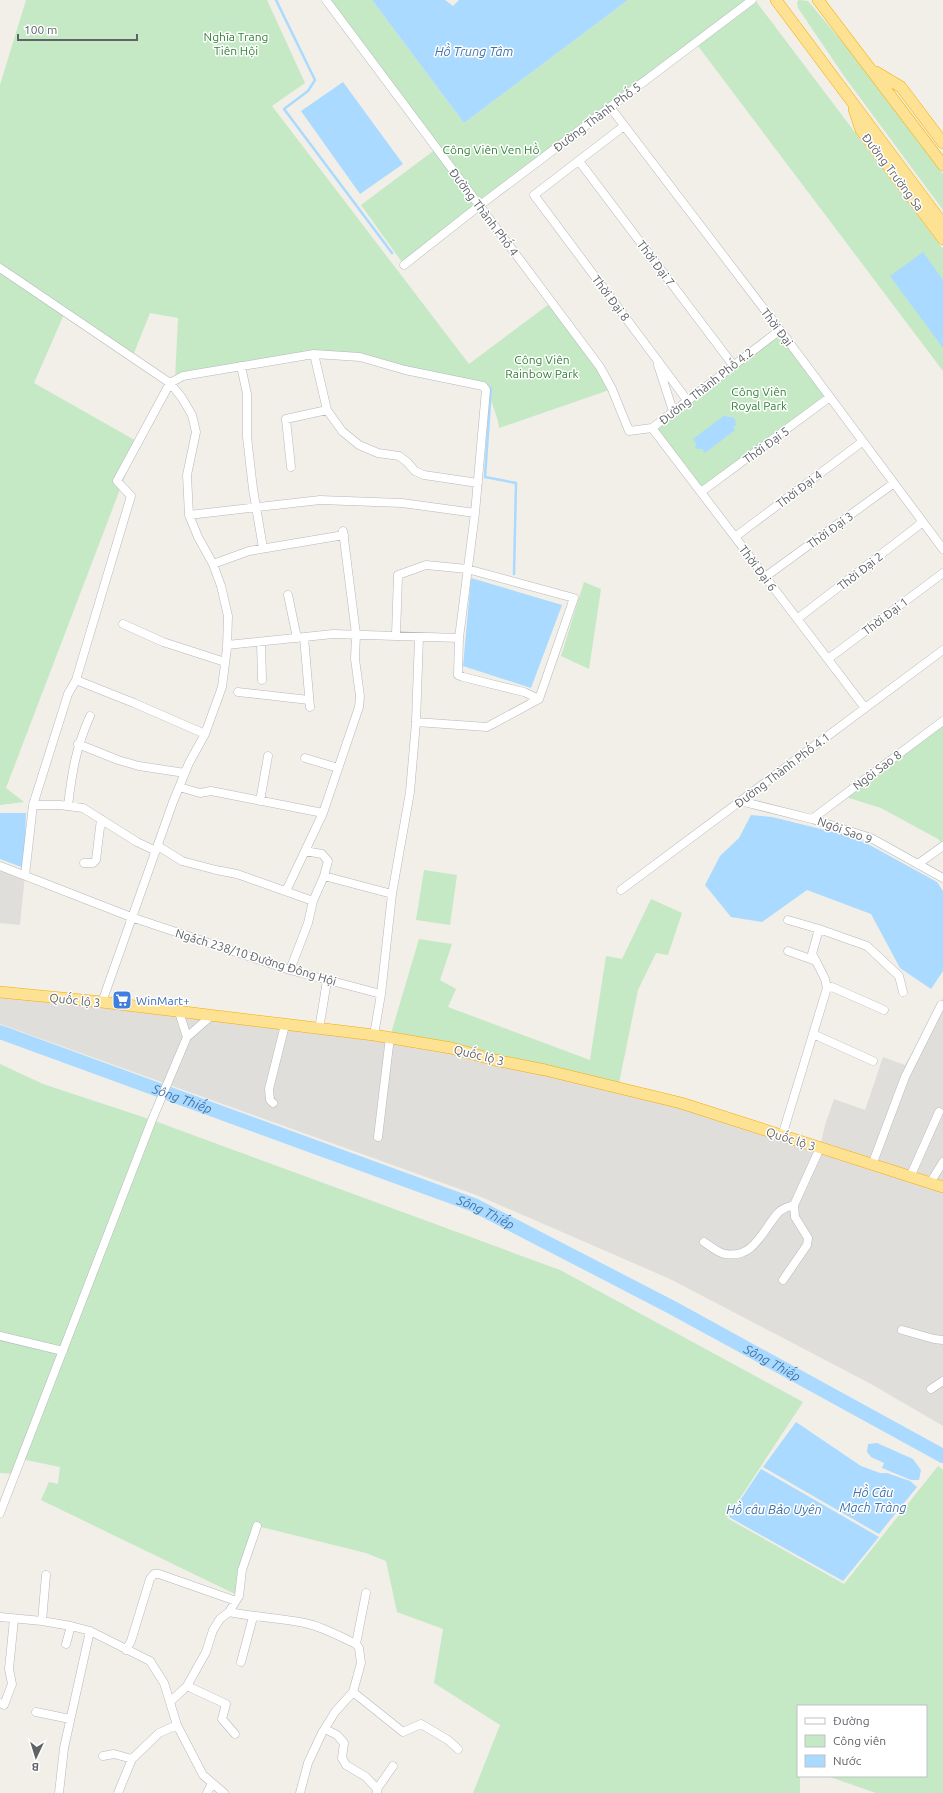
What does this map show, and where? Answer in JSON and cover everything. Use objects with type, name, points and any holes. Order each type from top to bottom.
[{"type":"highway","name":"Đường Trường Sa","points":[[776,0],[943,224]]},
{"type":"highway","points":[[818,0],[943,165]]},
{"type":"highway","points":[[871,70],[901,87],[943,143]]},
{"type":"highway","name":"Đường Trường Sa","points":[[852,101],[861,130],[943,239]]},
{"type":"highway","name":"Quốc lộ 3","points":[[0,992],[102,1002],[319,1028],[390,1037],[451,1048],[680,1103],[943,1187]]},
{"type":"street","name":"Đường Thành Phố 4","points":[[326,0],[600,367],[612,389],[628,431]]},
{"type":"street","name":"Đường Thành Phố 5","points":[[404,265],[479,206],[752,0]]},
{"type":"street","name":"Thời Đại","points":[[610,107],[780,330],[943,549]]},
{"type":"street","points":[[579,161],[624,126]]},
{"type":"street","name":"Thời Đại 8","points":[[579,161],[534,195],[687,400]]},
{"type":"street","name":"Thời Đại 7","points":[[579,161],[733,365]]},
{"type":"street","points":[[0,268],[170,383],[182,398],[192,415],[196,432],[187,475],[189,515],[198,537],[213,564],[221,586],[228,616],[227,644],[222,687],[205,734],[179,787],[131,917],[102,1002]]},
{"type":"street","name":"Đường Thành Phố 4.2","points":[[628,431],[652,428],[780,330]]},
{"type":"street","points":[[314,354],[326,410],[342,431],[359,445],[378,453],[399,456],[415,471],[424,475],[478,482]]},
{"type":"street","points":[[25,875],[33,806],[68,694],[76,680],[131,496],[117,481],[170,383],[183,376],[314,354],[360,357],[405,370],[483,386],[486,390],[486,398],[475,514],[459,638],[458,675],[524,692],[539,698]]},
{"type":"street","points":[[656,359],[673,411]]},
{"type":"street","points":[[241,366],[247,394],[247,437],[256,508],[263,548]]},
{"type":"street","name":"Thời Đại 5","points":[[701,492],[830,398]]},
{"type":"street","points":[[291,467],[286,419],[326,410]]},
{"type":"street","name":"Thời Đại 6","points":[[652,428],[865,708]]},
{"type":"street","name":"Thời Đại 4","points":[[735,537],[862,442]]},
{"type":"street","name":"Thời Đại 3","points":[[766,577],[894,483]]},
{"type":"street","points":[[189,515],[320,500],[402,503],[475,514]]},
{"type":"street","name":"Thời Đại 2","points":[[797,619],[923,522]]},
{"type":"street","points":[[213,564],[250,551],[344,533],[356,634],[355,659],[360,696],[359,707],[323,813],[286,891]]},
{"type":"street","points":[[396,635],[398,575],[426,565],[467,568],[574,598],[539,698],[487,727],[416,722]]},
{"type":"street","name":"Thời Đại 1","points":[[828,659],[943,574]]},
{"type":"street","points":[[238,692],[309,704],[300,637],[288,595]]},
{"type":"street","points":[[123,624],[163,642],[225,662]]},
{"type":"street","points":[[227,644],[261,642],[333,634],[459,638]]},
{"type":"street","points":[[374,1035],[381,994],[392,894],[410,792],[416,722],[419,637]]},
{"type":"street","points":[[261,642],[262,680]]},
{"type":"street","name":"Đường Thành Phố 4.1","points":[[621,890],[943,650]]},
{"type":"street","points":[[76,680],[205,734]]},
{"type":"street","points":[[68,806],[72,771],[78,744],[90,716]]},
{"type":"street","name":"Ngôi Sao 8","points":[[812,818],[943,721]]},
{"type":"street","points":[[78,744],[118,760],[139,766],[185,773]]},
{"type":"street","points":[[260,801],[268,756]]},
{"type":"street","points":[[305,758],[338,768]]},
{"type":"street","points":[[179,787],[200,793],[211,791],[323,813]]},
{"type":"street","name":"Ngôi Sao 9","points":[[740,801],[812,818],[871,838],[943,878]]},
{"type":"street","points":[[33,806],[68,806],[83,808],[137,842],[157,849],[182,861],[237,874],[313,901]]},
{"type":"street","points":[[84,863],[93,864],[96,860],[101,819]]},
{"type":"street","points":[[918,864],[943,846]]},
{"type":"street","points":[[290,970],[308,923],[313,901],[324,876],[327,859],[322,854],[305,851]]},
{"type":"street","name":"Ngách 238/10 Đường Đông Hội","points":[[0,866],[131,917],[290,970],[327,981],[381,994]]},
{"type":"street","points":[[324,876],[392,894]]},
{"type":"street","points":[[788,920],[867,946],[899,976],[903,992]]},
{"type":"street","points":[[782,1136],[827,988],[826,979],[812,954],[819,929]]},
{"type":"street","points":[[788,951],[816,960]]},
{"type":"street","points":[[319,1028],[327,981]]},
{"type":"street","points":[[827,988],[832,987],[884,1010]]},
{"type":"street","points":[[872,1165],[905,1077],[941,1005],[943,1006]]},
{"type":"street","points":[[179,1012],[187,1037]]},
{"type":"street","points":[[0,1513],[152,1120],[187,1037],[211,1016]]},
{"type":"street","points":[[273,1103],[270,1100],[269,1089],[285,1025]]},
{"type":"street","points":[[813,1034],[873,1061]]},
{"type":"street","points":[[378,1137],[390,1037]]},
{"type":"street","points":[[910,1177],[939,1112]]},
{"type":"street","points":[[783,1280],[807,1245],[808,1238],[795,1217],[794,1205],[820,1148]]},
{"type":"street","points":[[930,1183],[943,1162]]},
{"type":"street","points":[[704,1242],[724,1254],[744,1252],[753,1247],[778,1213],[785,1207],[794,1205]]},
{"type":"street","points":[[902,1330],[943,1340]]},
{"type":"street","points":[[0,1336],[63,1351]]},
{"type":"street","points":[[931,1389],[943,1382]]},
{"type":"street","points":[[170,1702],[187,1686],[206,1652],[213,1630],[220,1619],[229,1612],[236,1601],[242,1583],[242,1570],[257,1526]]},
{"type":"street","points":[[126,1650],[131,1642],[150,1579],[154,1574],[158,1574],[236,1601]]},
{"type":"street","points":[[42,1621],[46,1575]]},
{"type":"street","points":[[356,1644],[366,1593]]},
{"type":"street","points":[[229,1612],[253,1617],[305,1623],[326,1629],[356,1644],[359,1648],[361,1663],[353,1692],[335,1712],[325,1729],[308,1763],[300,1793]]},
{"type":"street","points":[[0,1617],[42,1621],[90,1631],[150,1662],[164,1683],[177,1725],[204,1775],[224,1793]]},
{"type":"street","points":[[241,1662],[253,1617]]},
{"type":"street","points":[[0,1703],[4,1705],[12,1684],[9,1669],[14,1619]]},
{"type":"street","points":[[66,1644],[71,1626]]},
{"type":"street","points":[[59,1793],[64,1748],[90,1631]]},
{"type":"street","points":[[187,1686],[226,1704],[222,1719],[235,1734]]},
{"type":"street","points":[[353,1692],[403,1732],[421,1724],[448,1740],[458,1749]]},
{"type":"street","points":[[36,1712],[70,1719]]},
{"type":"street","points":[[118,1793],[132,1759],[160,1733],[177,1725]]},
{"type":"street","points":[[325,1729],[337,1735],[344,1743],[342,1758],[346,1765],[366,1777],[377,1791],[393,1766]]},
{"type":"street","points":[[103,1756],[114,1754],[132,1759]]},
{"type":"street","points":[[207,1793],[212,1783]]},
{"type":"shaded area","points":[[0,866],[25,875],[20,925],[0,923]]},
{"type":"shaded area","points":[[0,993],[374,1035],[681,1103],[820,1147],[825,1125],[834,1099],[865,1110],[883,1057],[905,1065],[943,998],[943,1426],[871,1384],[670,1279],[479,1196],[0,1024]]},
{"type":"green space","points":[[26,0],[267,0],[305,83],[272,106],[469,364],[552,302],[612,389],[499,428],[487,388],[360,357],[314,354],[175,380],[178,318],[150,313],[132,358],[65,312],[34,383],[138,442],[6,788],[24,802],[0,805],[0,85]]},
{"type":"green space","name":"Công Viên Ven Hồ","points":[[326,0],[372,0],[464,123],[628,0],[755,0],[943,249],[943,371],[695,42],[404,265],[361,205],[436,149]]},
{"type":"green space","points":[[799,0],[808,1],[861,64],[943,174],[943,210],[844,76],[798,8],[797,2]]},
{"type":"green space","name":"Công Viên Royal Park","points":[[780,330],[830,397],[701,492],[652,428]]},
{"type":"green space","points":[[584,582],[601,589],[589,669],[561,656]]},
{"type":"green space","points":[[943,721],[943,844],[938,839],[881,808],[843,796]]},
{"type":"green space","points":[[424,870],[457,875],[450,925],[416,920]]},
{"type":"green space","points":[[651,899],[682,913],[668,955],[656,953],[638,990],[618,1088],[390,1037],[419,939],[452,944],[440,980],[456,989],[448,1007],[590,1060],[606,956],[622,959]]},
{"type":"green space","points":[[0,1064],[43,1084],[152,1120],[560,1270],[803,1402],[727,1518],[844,1584],[938,1466],[943,1470],[943,1793],[876,1793],[830,1777],[927,1777],[927,1705],[797,1705],[797,1777],[800,1777],[800,1793],[473,1793],[500,1725],[434,1683],[443,1629],[397,1612],[386,1561],[366,1553],[257,1526],[239,1596],[41,1500],[49,1482],[58,1484],[60,1467],[21,1459],[15,1474],[0,1473]]},
{"type":"water","name":"Hồ Trung Tâm","points":[[372,0],[445,0],[453,6],[459,0],[628,0],[464,123]]},
{"type":"water","points":[[343,82],[403,164],[360,194],[301,111]]},
{"type":"water","points":[[923,252],[943,280],[943,348],[890,276]]},
{"type":"water","points":[[725,415],[735,419],[736,425],[733,427],[735,430],[705,453],[702,449],[697,449],[695,447],[696,443],[693,439]]},
{"type":"water","points":[[471,578],[562,605],[531,688],[463,666]]},
{"type":"water","points":[[0,813],[26,813],[24,868],[0,859]]},
{"type":"water","points":[[751,815],[772,817],[845,835],[866,843],[937,882],[943,891],[943,971],[931,989],[900,968],[871,914],[807,890],[762,922],[731,917],[705,885],[720,856],[739,838]]},
{"type":"water","name":"Hồ Câu Mạch Tràng","points":[[796,1422],[861,1466],[910,1481],[917,1487],[879,1534],[763,1467]]},
{"type":"water","points":[[877,1443],[913,1459],[921,1470],[919,1480],[911,1480],[882,1468],[884,1463],[871,1457],[867,1452],[868,1444]]},
{"type":"water","name":"Hồ câu Bảo Uyên","points":[[761,1469],[879,1537],[843,1581],[729,1517]]},
{"type":"waterway","points":[[276,0],[315,80],[308,91],[284,109],[392,253]]},
{"type":"waterway","points":[[491,388],[485,477],[516,483],[514,574]]},
{"type":"waterway","name":"Sông Thiếp","points":[[0,1032],[474,1205],[673,1308],[943,1456]]},
{"type":"place","name":"WinMart+","points":[[122,1000]]},
{"type":"park label","name":"Nghĩa Trang Tiên Hội","points":[[236,43]]},
{"type":"park label","name":"Công Viên Rainbow Park","points":[[542,366]]}]
